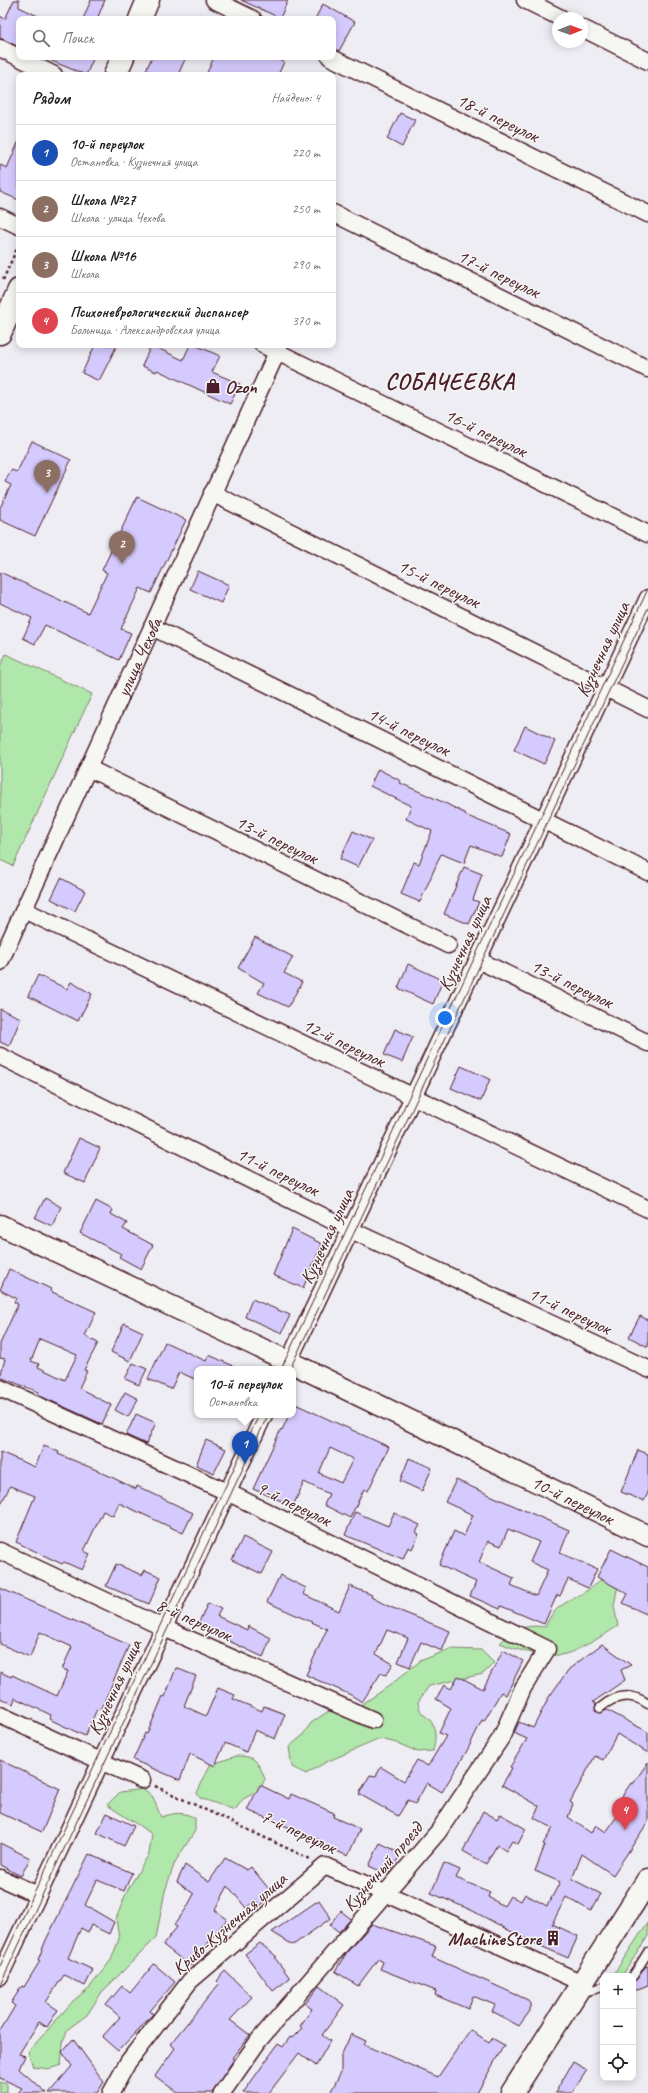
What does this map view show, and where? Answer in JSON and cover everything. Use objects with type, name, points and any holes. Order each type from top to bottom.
[{"type":"main road","points":[[141,16],[148,0]]},
{"type":"main road","points":[[116,72],[122,60]]},
{"type":"main road","points":[[0,333],[16,297]]},
{"type":"main road","points":[[512,2093],[647,1884]]},
{"type":"street","points":[[214,0],[247,16]]},
{"type":"street","points":[[525,0],[552,14]]},
{"type":"street","points":[[588,31],[648,61]]},
{"type":"street","points":[[0,48],[16,56]]},
{"type":"street","points":[[24,60],[48,72]]},
{"type":"street","name":"18-й переулок","points":[[336,60],[648,214]]},
{"type":"street","name":"17-й переулок","points":[[336,214],[648,369]]},
{"type":"street","points":[[0,217],[16,225]]},
{"type":"street","name":"улица Чехова","points":[[0,962],[212,493],[270,348]]},
{"type":"street","name":"16-й переулок","points":[[270,348],[648,534]]},
{"type":"street","name":"15-й переулок","points":[[212,493],[648,709]]},
{"type":"street","name":"Кузнечная улица","points":[[287,1365],[648,598]]},
{"type":"street","name":"14-й переулок","points":[[152,627],[648,872]]},
{"type":"street","name":"13-й переулок","points":[[88,768],[448,945]]},
{"type":"street","name":"12-й переулок","points":[[24,910],[648,1209]]},
{"type":"street","name":"13-й переулок","points":[[478,960],[648,1043]]},
{"type":"street","name":"11-й переулок","points":[[0,1056],[351,1230],[648,1369]]},
{"type":"street","name":"10-й переулок","points":[[0,1225],[287,1365]]},
{"type":"street","name":"10-й переулок","points":[[296,1369],[648,1536]]},
{"type":"street","name":"9-й переулок","points":[[0,1388],[227,1492],[547,1649]]},
{"type":"street","name":"Кузнечная улица","points":[[0,1976],[263,1418]]},
{"type":"street","name":"8-й переулок","points":[[0,1551],[164,1628],[373,1720]]},
{"type":"street","name":"Кузнечный проезд","points":[[222,2093],[259,2040],[438,1832],[501,1738],[523,1688],[547,1649]]},
{"type":"street","points":[[0,1714],[142,1780]]},
{"type":"street","name":"7-й переулок","points":[[325,1866],[579,1988]]},
{"type":"street","name":"Криво-Кузнечная улица","points":[[111,2093],[128,2062],[190,1981],[325,1866]]},
{"type":"street","points":[[0,1878],[38,1895]]},
{"type":"lane","points":[[600,1708],[610,1699],[626,1696],[639,1698],[648,1704]]},
{"type":"lane","points":[[635,1973],[648,1952]]},
{"type":"lane","points":[[579,1988],[600,1987]]},
{"type":"path","points":[[0,286],[16,251]]},
{"type":"path","name":"7-й переулок","points":[[142,1780],[325,1866]]},
{"type":"green space","points":[[6,654],[92,694],[13,866],[0,860],[0,667]]},
{"type":"green space","points":[[605,1574],[618,1585],[614,1606],[618,1626],[573,1651],[560,1655],[544,1655],[529,1652],[500,1643],[510,1634],[526,1627],[545,1627],[549,1618],[559,1607],[594,1586]]},
{"type":"green space","points":[[450,1649],[481,1650],[494,1663],[483,1674],[429,1686],[418,1702],[422,1713],[434,1726],[435,1737],[433,1751],[418,1752],[397,1743],[380,1739],[326,1762],[306,1774],[292,1767],[289,1747],[302,1736],[311,1723],[327,1712],[358,1707],[389,1686],[420,1661]]},
{"type":"green space","points":[[236,1756],[248,1757],[258,1764],[265,1779],[259,1791],[243,1799],[235,1810],[200,1798],[197,1793],[210,1765]]},
{"type":"green space","points":[[144,1789],[153,1797],[161,1817],[178,1813],[186,1814],[195,1818],[195,1831],[175,1862],[165,1891],[156,1938],[102,1992],[87,2015],[68,2029],[63,2043],[61,2065],[49,2069],[33,2067],[28,2052],[73,2001],[90,1987],[111,1960],[119,1939],[116,1919],[127,1891],[149,1854],[152,1834],[107,1805],[120,1792]]},
{"type":"green space","points":[[648,1922],[648,1936],[624,1973],[614,1973]]},
{"type":"green space","points":[[0,2082],[7,2084],[7,2093],[0,2093]]},
{"type":"building","points":[[14,0],[19,0],[19,7],[38,16],[16,16],[16,46],[0,38],[0,16],[5,19]]},
{"type":"building","points":[[91,0],[105,0],[98,16],[84,16]]},
{"type":"building","points":[[241,0],[288,0],[281,16],[276,16]]},
{"type":"building","points":[[323,4],[355,22],[339,51],[336,50],[336,16],[317,16]]},
{"type":"building","points":[[49,60],[93,60],[87,72],[79,72]]},
{"type":"building","points":[[151,60],[185,60],[179,72],[151,72],[146,70]]},
{"type":"building","points":[[213,60],[279,60],[284,62],[279,72],[207,72]]},
{"type":"building","points":[[400,113],[415,120],[402,147],[387,139]]},
{"type":"building","points":[[16,148],[16,199],[0,192],[0,165],[7,168]]},
{"type":"building","points":[[94,348],[116,348],[99,381],[82,373]]},
{"type":"building","points":[[150,348],[157,348],[183,360],[189,348],[202,348],[220,356],[212,372],[240,384],[230,404],[157,370],[156,372],[142,366]]},
{"type":"building","points":[[32,441],[71,460],[35,536],[0,520],[0,508],[11,485],[5,482],[11,470],[17,472]]},
{"type":"building","points":[[137,497],[186,520],[151,593],[140,588],[121,629],[131,633],[119,660],[45,625],[35,644],[23,638],[32,618],[0,603],[0,572],[88,613],[107,573],[102,570]]},
{"type":"building","points":[[198,571],[229,585],[221,603],[190,589]]},
{"type":"building","points":[[525,726],[555,741],[544,764],[514,750]]},
{"type":"building","points":[[378,769],[401,781],[400,783],[445,803],[466,814],[465,815],[511,834],[502,857],[471,845],[464,863],[441,854],[420,902],[401,894],[414,862],[419,864],[432,831],[406,819],[411,806],[370,786]]},
{"type":"building","points":[[353,831],[372,840],[358,867],[340,859]]},
{"type":"building","points":[[464,867],[482,874],[473,900],[479,902],[469,924],[444,914]]},
{"type":"building","points":[[61,878],[85,891],[75,911],[51,899]]},
{"type":"building","points":[[255,937],[293,957],[284,973],[302,982],[288,1007],[258,993],[264,983],[238,968]]},
{"type":"building","points":[[408,964],[443,980],[433,1004],[398,988]]},
{"type":"building","points":[[38,975],[67,989],[71,982],[92,994],[78,1021],[28,996]]},
{"type":"building","points":[[0,1009],[21,1018],[9,1046],[0,1042]]},
{"type":"building","points":[[395,1029],[413,1037],[402,1062],[384,1055]]},
{"type":"building","points":[[461,1066],[490,1079],[481,1101],[451,1088]]},
{"type":"building","points":[[79,1138],[100,1148],[85,1183],[63,1173]]},
{"type":"building","points":[[45,1198],[61,1207],[52,1226],[35,1218]]},
{"type":"building","points":[[96,1201],[113,1210],[111,1214],[127,1223],[123,1229],[153,1245],[141,1269],[119,1257],[121,1254],[80,1233]]},
{"type":"building","points":[[292,1229],[322,1244],[303,1288],[273,1275]]},
{"type":"building","points":[[9,1269],[51,1289],[50,1291],[96,1312],[85,1336],[98,1343],[84,1370],[87,1371],[79,1388],[111,1405],[102,1424],[38,1395],[39,1392],[0,1377],[5,1359],[0,1358],[0,1344],[18,1304],[14,1302],[16,1298],[0,1290]],"holes":[[[40,1339],[77,1355],[65,1380],[38,1367],[39,1364],[31,1361]]]},
{"type":"building","points":[[252,1299],[290,1315],[282,1333],[245,1317]]},
{"type":"building","points":[[640,1316],[648,1320],[648,1347],[629,1337]]},
{"type":"building","points":[[124,1323],[143,1332],[130,1361],[111,1352]]},
{"type":"building","points":[[165,1342],[206,1361],[209,1355],[233,1366],[194,1366],[194,1379],[179,1372],[171,1389],[148,1379]]},
{"type":"building","points":[[133,1363],[147,1369],[139,1385],[125,1379]]},
{"type":"building","points":[[125,1392],[138,1399],[128,1417],[115,1410]]},
{"type":"building","points":[[296,1404],[389,1447],[368,1491],[364,1489],[350,1518],[324,1505],[329,1494],[304,1482],[293,1506],[253,1489],[281,1429],[282,1430],[288,1418],[296,1418]],"holes":[[[330,1448],[353,1459],[341,1483],[319,1473]]]},
{"type":"building","points":[[136,1414],[156,1423],[146,1444],[126,1435]]},
{"type":"building","points":[[206,1440],[226,1449],[214,1473],[196,1465]]},
{"type":"building","points":[[44,1446],[59,1452],[58,1454],[99,1471],[136,1489],[137,1486],[193,1513],[183,1533],[119,1503],[113,1516],[103,1511],[84,1551],[90,1554],[82,1570],[64,1562],[62,1564],[16,1542],[35,1496],[10,1486],[0,1506],[0,1452],[35,1467]]},
{"type":"building","points":[[638,1450],[648,1454],[648,1493],[644,1501],[621,1492]]},
{"type":"building","points":[[409,1458],[432,1468],[422,1491],[400,1481]]},
{"type":"building","points":[[456,1480],[569,1530],[560,1553],[597,1569],[588,1588],[568,1579],[560,1596],[557,1595],[544,1624],[501,1606],[500,1609],[470,1596],[476,1582],[439,1565],[454,1531],[464,1536],[473,1515],[445,1502]],"holes":[[[508,1529],[539,1542],[530,1562],[548,1570],[536,1596],[511,1585],[514,1578],[479,1562],[488,1541],[501,1546]]]},
{"type":"building","points":[[355,1512],[388,1526],[394,1513],[420,1525],[416,1532],[419,1534],[412,1549],[408,1547],[403,1559],[345,1535]]},
{"type":"building","points":[[243,1537],[273,1552],[262,1574],[232,1560]]},
{"type":"building","points":[[611,1549],[648,1567],[648,1615],[623,1603],[628,1594],[597,1577]]},
{"type":"building","points":[[116,1564],[142,1575],[145,1570],[161,1577],[149,1604],[106,1586]]},
{"type":"building","points":[[280,1575],[306,1588],[303,1594],[339,1611],[350,1586],[372,1595],[371,1597],[388,1606],[450,1631],[442,1651],[421,1642],[410,1667],[398,1662],[408,1638],[387,1630],[376,1654],[393,1664],[386,1675],[381,1673],[362,1702],[351,1695],[306,1675],[327,1629],[267,1602]]},
{"type":"building","points":[[0,1588],[129,1645],[100,1710],[97,1709],[85,1736],[49,1719],[51,1715],[15,1698],[13,1704],[0,1698],[0,1672],[11,1677],[12,1675],[57,1696],[68,1671],[62,1669],[72,1647],[40,1632],[30,1657],[0,1644]]},
{"type":"building","points":[[208,1603],[221,1609],[217,1616],[247,1630],[248,1626],[271,1638],[263,1657],[197,1626]]},
{"type":"building","points":[[602,1644],[631,1665],[621,1670],[625,1680],[593,1702],[596,1704],[595,1709],[600,1713],[607,1710],[648,1732],[648,1753],[617,1734],[603,1760],[595,1756],[570,1802],[573,1804],[568,1817],[591,1833],[596,1825],[606,1832],[620,1812],[614,1808],[648,1762],[648,1822],[613,1875],[582,1854],[572,1879],[601,1894],[591,1911],[566,1897],[552,1924],[578,1936],[568,1958],[527,1940],[471,1910],[431,1893],[444,1863],[460,1870],[456,1878],[490,1892],[488,1897],[504,1906],[510,1896],[521,1901],[525,1894],[547,1906],[560,1882],[535,1871],[545,1845],[543,1844],[553,1828],[534,1818],[539,1806],[502,1785],[512,1768],[510,1767],[527,1739],[514,1733],[519,1722],[533,1728],[549,1697],[569,1669]]},
{"type":"building","points":[[503,1650],[523,1661],[506,1695],[501,1692],[484,1721],[482,1720],[468,1749],[442,1792],[427,1783],[415,1804],[408,1800],[398,1816],[359,1794],[370,1775],[376,1776],[381,1767],[404,1781],[417,1760],[428,1766],[446,1736],[439,1733],[451,1708],[436,1699],[444,1685],[451,1689],[458,1676],[483,1689]]},
{"type":"building","points":[[176,1668],[196,1676],[184,1706],[206,1716],[218,1688],[235,1695],[233,1699],[262,1711],[264,1706],[285,1714],[275,1739],[255,1730],[246,1752],[225,1743],[215,1766],[190,1754],[180,1780],[133,1760],[145,1733],[147,1734],[163,1696],[165,1697]]},
{"type":"building","points":[[0,1760],[60,1789],[42,1832],[0,1813]]},
{"type":"building","points":[[260,1785],[289,1799],[291,1794],[334,1813],[333,1817],[360,1829],[348,1856],[323,1845],[324,1842],[247,1810]]},
{"type":"building","points":[[483,1811],[497,1819],[500,1814],[526,1829],[518,1844],[512,1841],[506,1851],[497,1845],[486,1864],[463,1851]]},
{"type":"building","points":[[107,1813],[134,1826],[124,1846],[97,1833]]},
{"type":"building","points":[[0,1843],[30,1858],[21,1876],[0,1865]]},
{"type":"building","points":[[380,1843],[401,1853],[389,1875],[369,1866]]},
{"type":"building","points":[[89,1854],[132,1873],[124,1891],[97,1880],[85,1905],[114,1922],[109,1934],[91,1925],[88,1932],[81,1928],[68,1958],[93,1970],[85,1986],[64,1975],[46,2002],[58,2010],[47,2027],[39,2022],[19,2054],[25,2056],[19,2069],[47,2093],[18,2093],[22,2088],[0,2078],[0,2031],[15,2006],[11,2003],[22,1986],[24,1987],[40,1961],[38,1960],[46,1940]]},
{"type":"building","points":[[225,1858],[247,1870],[251,1867],[273,1894],[260,1906],[255,1900],[246,1908],[228,1886],[215,1910],[227,1919],[190,1966],[163,1945],[177,1927],[174,1925],[186,1909],[194,1894],[177,1882],[185,1865],[209,1882]]},
{"type":"building","points":[[319,1900],[331,1918],[293,1945],[272,1932]]},
{"type":"building","points":[[341,1911],[351,1919],[339,1932],[330,1925]]},
{"type":"building","points":[[372,1924],[436,1946],[432,1957],[528,2000],[530,2004],[530,2011],[519,2026],[492,2011],[495,2005],[473,1996],[468,2009],[435,1995],[436,1991],[380,1969],[383,1962],[378,1959],[358,1986],[335,1971],[347,1952]]},
{"type":"building","points":[[260,1943],[277,1957],[275,1958],[290,1978],[273,1991],[245,1954]]},
{"type":"building","points":[[154,1964],[175,1982],[150,2011],[153,2014],[118,2051],[102,2037],[120,2017],[106,2005],[122,1986],[130,1993]]},
{"type":"building","points":[[648,1966],[648,1985],[636,1990],[636,1980],[645,1967]]},
{"type":"building","points":[[225,1971],[252,1997],[230,2020],[250,2035],[232,2058],[234,2059],[212,2093],[178,2093],[155,2076],[175,2048],[170,2044],[219,1984],[216,1981]]},
{"type":"building","points":[[319,1986],[344,2005],[322,2035],[330,2041],[316,2066],[299,2053],[269,2093],[243,2093],[278,2044],[283,2047],[290,2037],[292,2038],[302,2028],[300,2026],[312,2009],[305,2004]]},
{"type":"building","points":[[470,2030],[489,2042],[492,2038],[504,2045],[477,2093],[330,2093],[341,2072],[341,2056],[351,2034],[366,2041],[364,2045],[438,2077]]},
{"type":"building","points":[[73,2039],[104,2082],[97,2093],[49,2093],[72,2066],[62,2052]]},
{"type":"building","points":[[573,2062],[587,2070],[572,2093],[555,2093]]},
{"type":"tram line","points":[[282,1366],[648,589]]},
{"type":"tram line","points":[[291,1366],[648,608]]},
{"type":"tram line","points":[[0,1966],[258,1418]]},
{"type":"tram line","points":[[0,1985],[267,1418]]},
{"type":"place","name":"Ozon","points":[[213,386]]},
{"type":"place","name":"Школа №16","points":[[47,493]]},
{"type":"place","name":"Школа №27","points":[[122,564]]},
{"type":"place","name":"10-й переулок","points":[[245,1464]]},
{"type":"place","name":"Психоневрологический диспансер","points":[[625,1830]]},
{"type":"place","name":"MachineStore","points":[[553,1938]]},
{"type":"district","name":"СОБАЧЕЕВКА","points":[[450,381]]}]
